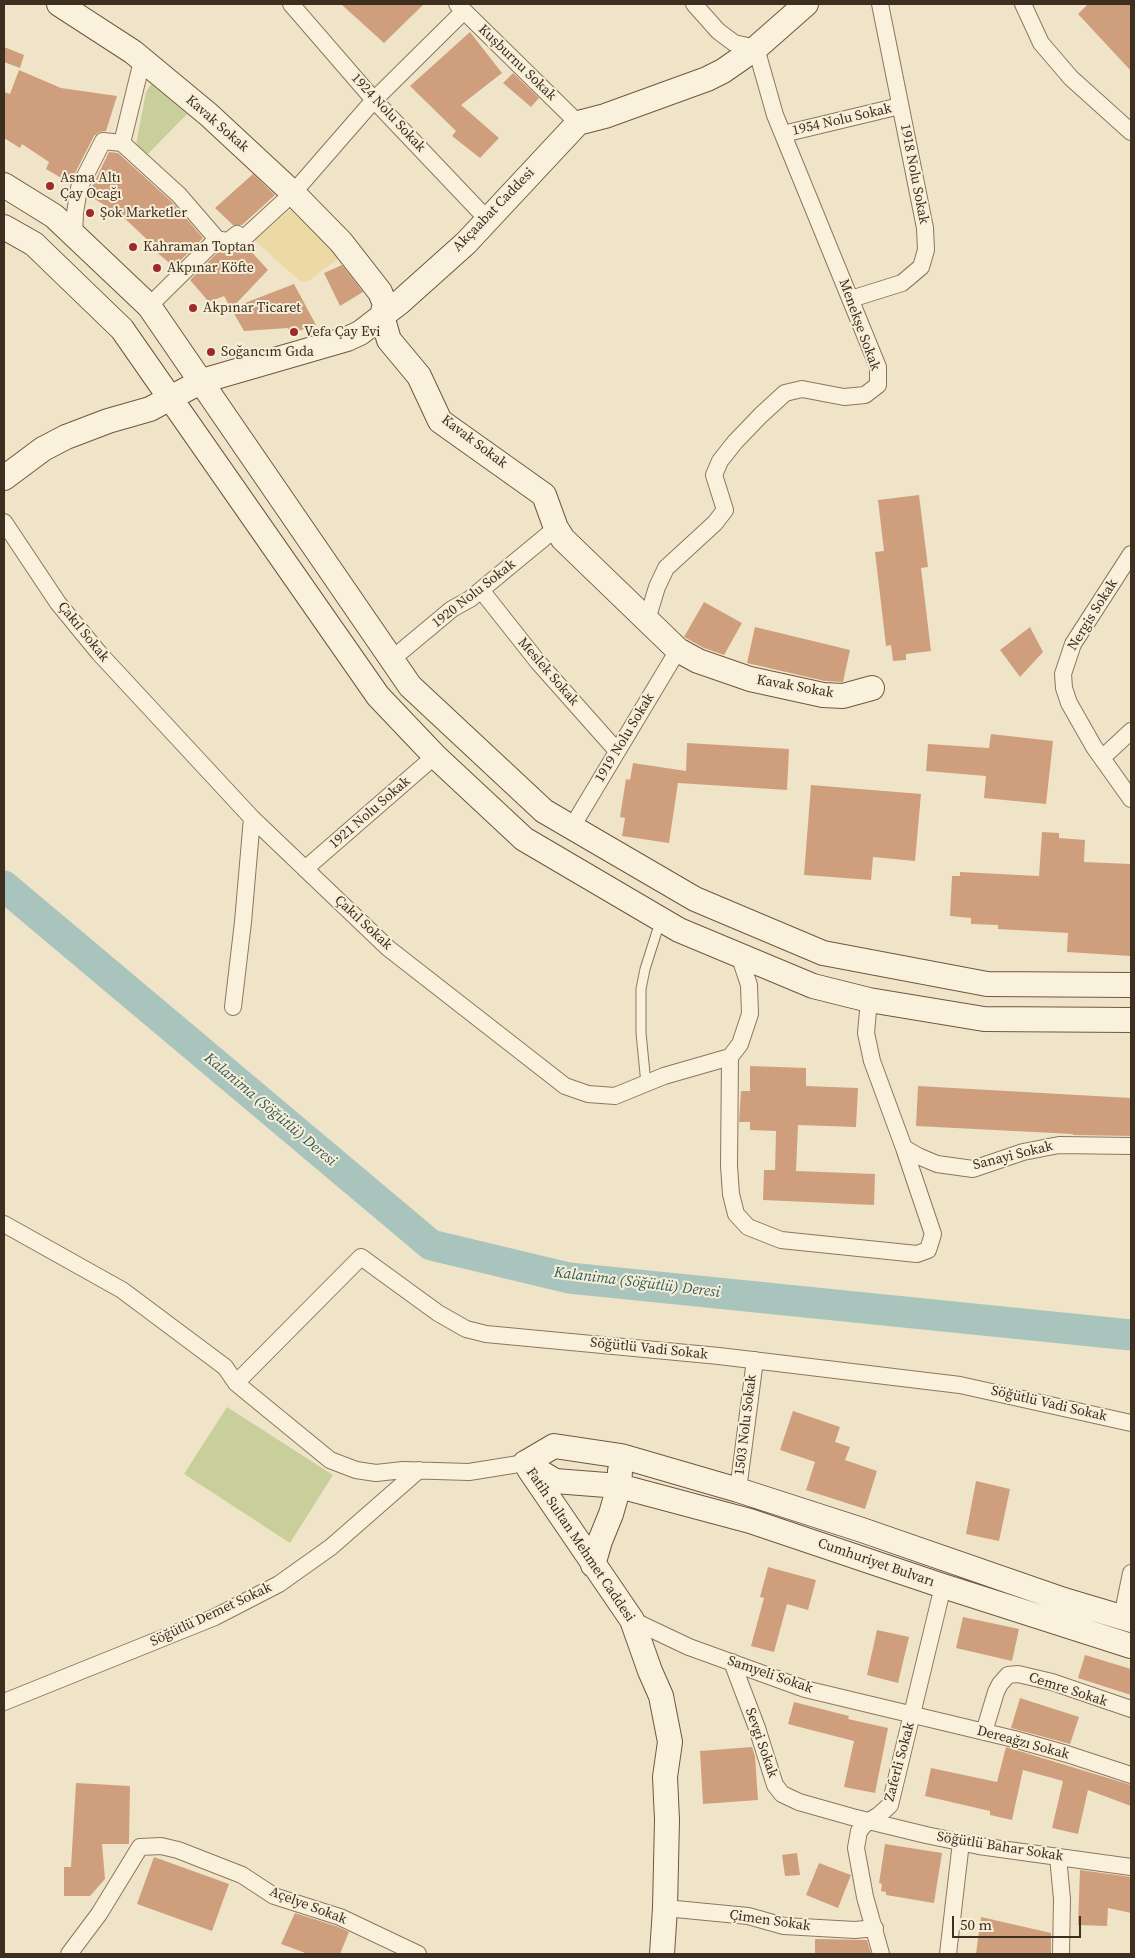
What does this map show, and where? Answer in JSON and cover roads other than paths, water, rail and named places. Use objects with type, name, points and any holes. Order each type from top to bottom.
[{"type":"street","name":"Kavak Sokak","points":[[59,4],[133,52],[209,115],[341,242],[380,292],[385,304],[382,316],[389,340],[419,376],[440,420],[544,495],[556,528],[563,539],[678,650],[698,661],[750,679],[823,695],[843,696],[872,688]]},
{"type":"street","name":"1924 Nolu Sokak","points":[[291,4],[374,100],[488,220]]},
{"type":"street","points":[[694,4],[718,30],[734,43],[756,48]]},
{"type":"street","points":[[578,123],[605,116],[707,79],[723,71],[756,48],[806,4]]},
{"type":"street","name":"1918 Nolu Sokak","points":[[851,299],[902,283],[921,267],[926,250],[925,228],[880,4]]},
{"type":"street","points":[[1023,4],[1040,43],[1071,78],[1131,132]]},
{"type":"street","points":[[74,235],[79,188],[103,140],[122,143],[179,195],[217,239],[228,241],[237,234],[244,238],[293,194],[374,100],[460,7]]},
{"type":"street","name":"Kuşburnu Sokak","points":[[460,7],[578,123]]},
{"type":"street","name":"Menekşe Sokak","points":[[647,620],[657,587],[666,568],[714,523],[725,510],[714,475],[720,462],[735,442],[761,415],[785,393],[802,389],[844,397],[865,395],[878,385],[878,367],[783,134],[756,48]]},
{"type":"street","points":[[122,143],[142,61]]},
{"type":"street","name":"1954 Nolu Sokak","points":[[783,134],[900,106]]},
{"type":"street","name":"Akçaabat Caddesi","points":[[4,478],[43,449],[66,437],[108,421],[150,409],[202,382],[347,339],[360,333],[399,304],[466,243],[578,123]]},
{"type":"street","points":[[4,185],[54,216],[149,306],[410,686],[544,811],[695,898],[823,953],[987,984],[1131,985]]},
{"type":"street","points":[[4,227],[34,244],[122,329],[172,398],[378,696],[435,756],[524,840],[679,930],[813,986],[869,1000],[984,1019],[1131,1020]]},
{"type":"street","points":[[149,306],[217,239]]},
{"type":"street","name":"Çakıl Sokak","points":[[4,522],[58,603],[99,653],[252,818],[388,948],[565,1086],[588,1094],[614,1096],[664,1076],[730,1057]]},
{"type":"street","name":"1920 Nolu Sokak","points":[[392,659],[452,609],[470,599],[556,528]]},
{"type":"street","name":"Nergis Sokak","points":[[1131,554],[1073,644],[1063,674],[1064,688],[1069,703],[1102,758],[1131,799]]},
{"type":"street","name":"Meslek Sokak","points":[[481,590],[538,662],[617,750]]},
{"type":"street","name":"1919 Nolu Sokak","points":[[572,827],[678,650]]},
{"type":"street","points":[[1102,758],[1131,731]]},
{"type":"street","name":"1921 Nolu Sokak","points":[[305,869],[435,756]]},
{"type":"street","points":[[233,1007],[245,904],[252,818]]},
{"type":"street","points":[[739,955],[749,985],[750,1014],[740,1044],[730,1057],[729,1166],[731,1194],[736,1214],[748,1227],[781,1240],[917,1254],[928,1250],[933,1234],[872,1061],[866,1033],[869,1000]]},
{"type":"street","name":"Sanayi Sokak","points":[[904,1148],[937,1164],[973,1169],[1023,1152],[1059,1145],[1131,1146]]},
{"type":"street","name":"Fatih Sultan Mehmet Caddesi","points":[[4,1224],[122,1290],[225,1368],[236,1383],[330,1460],[356,1470],[376,1473],[403,1470],[469,1472],[525,1463],[632,1620],[661,1696],[670,1742],[665,1777],[667,1820],[662,1954]]},
{"type":"street","name":"Söğütlü Vadi Sokak","points":[[236,1383],[361,1257],[438,1313],[466,1329],[479,1332],[755,1360],[979,1388],[1131,1423]]},
{"type":"street","name":"1503 Nolu Sokak","points":[[738,1490],[755,1360]]},
{"type":"street","name":"Cumhuriyet Bulvarı","points":[[1127,1618],[1064,1600],[862,1530],[738,1490],[621,1456],[554,1446],[525,1463],[555,1481],[619,1486],[750,1521],[943,1586],[1131,1646]]},
{"type":"street","points":[[593,1565],[619,1486],[621,1456]]},
{"type":"street","name":"Söğütlü Demet Sokak","points":[[4,1702],[215,1617],[279,1584],[331,1547],[420,1470]]},
{"type":"street","points":[[1127,1618],[1131,1573]]},
{"type":"street","name":"Zaferli Sokak","points":[[881,1954],[865,1897],[856,1848],[859,1831],[870,1820],[890,1806],[943,1586]]},
{"type":"street","name":"Samyeli Sokak","points":[[632,1620],[689,1647],[805,1689],[913,1715]]},
{"type":"street","name":"Sevgi Sokak","points":[[732,1662],[757,1728],[775,1785],[782,1794],[799,1802],[870,1820]]},
{"type":"street","name":"Cemre Sokak","points":[[984,1732],[996,1692],[1008,1675],[1018,1674],[1052,1682],[1131,1709]]},
{"type":"street","name":"Dereağzı Sokak","points":[[913,1715],[1014,1738],[1131,1775]]},
{"type":"street","name":"Söğütlü Bahar Sokak","points":[[870,1820],[961,1842],[1131,1867]]},
{"type":"street","points":[[948,1954],[961,1842]]},
{"type":"street","name":"Açelye Sokak","points":[[69,1954],[99,1914],[140,1847],[161,1846],[242,1875],[274,1896],[340,1917],[418,1954]]},
{"type":"street","points":[[1058,1857],[1062,1899],[1062,1954]]},
{"type":"street","name":"Çimen Sokak","points":[[665,1908],[748,1916],[784,1926],[855,1930],[875,1928]]},
{"type":"lane","points":[[646,1084],[641,1034],[642,989],[645,969],[661,919]]},
{"type":"waterway","name":"Kalanima (Söğütlü) Deresi","points":[[4,886],[431,1245],[569,1278],[1131,1335]]},
{"type":"place","name":"Asma Altı Çay Ocağı","points":[[50,186]]},
{"type":"place","name":"Şok Marketler","points":[[90,213]]},
{"type":"place","name":"Kahraman Toptan","points":[[133,247]]},
{"type":"place","name":"Akpınar Köfte","points":[[157,268]]},
{"type":"place","name":"Akpınar Ticaret","points":[[193,308]]},
{"type":"place","name":"Vefa Çay Evi","points":[[294,332]]},
{"type":"place","name":"Soğancım Gıda","points":[[211,352]]}]
